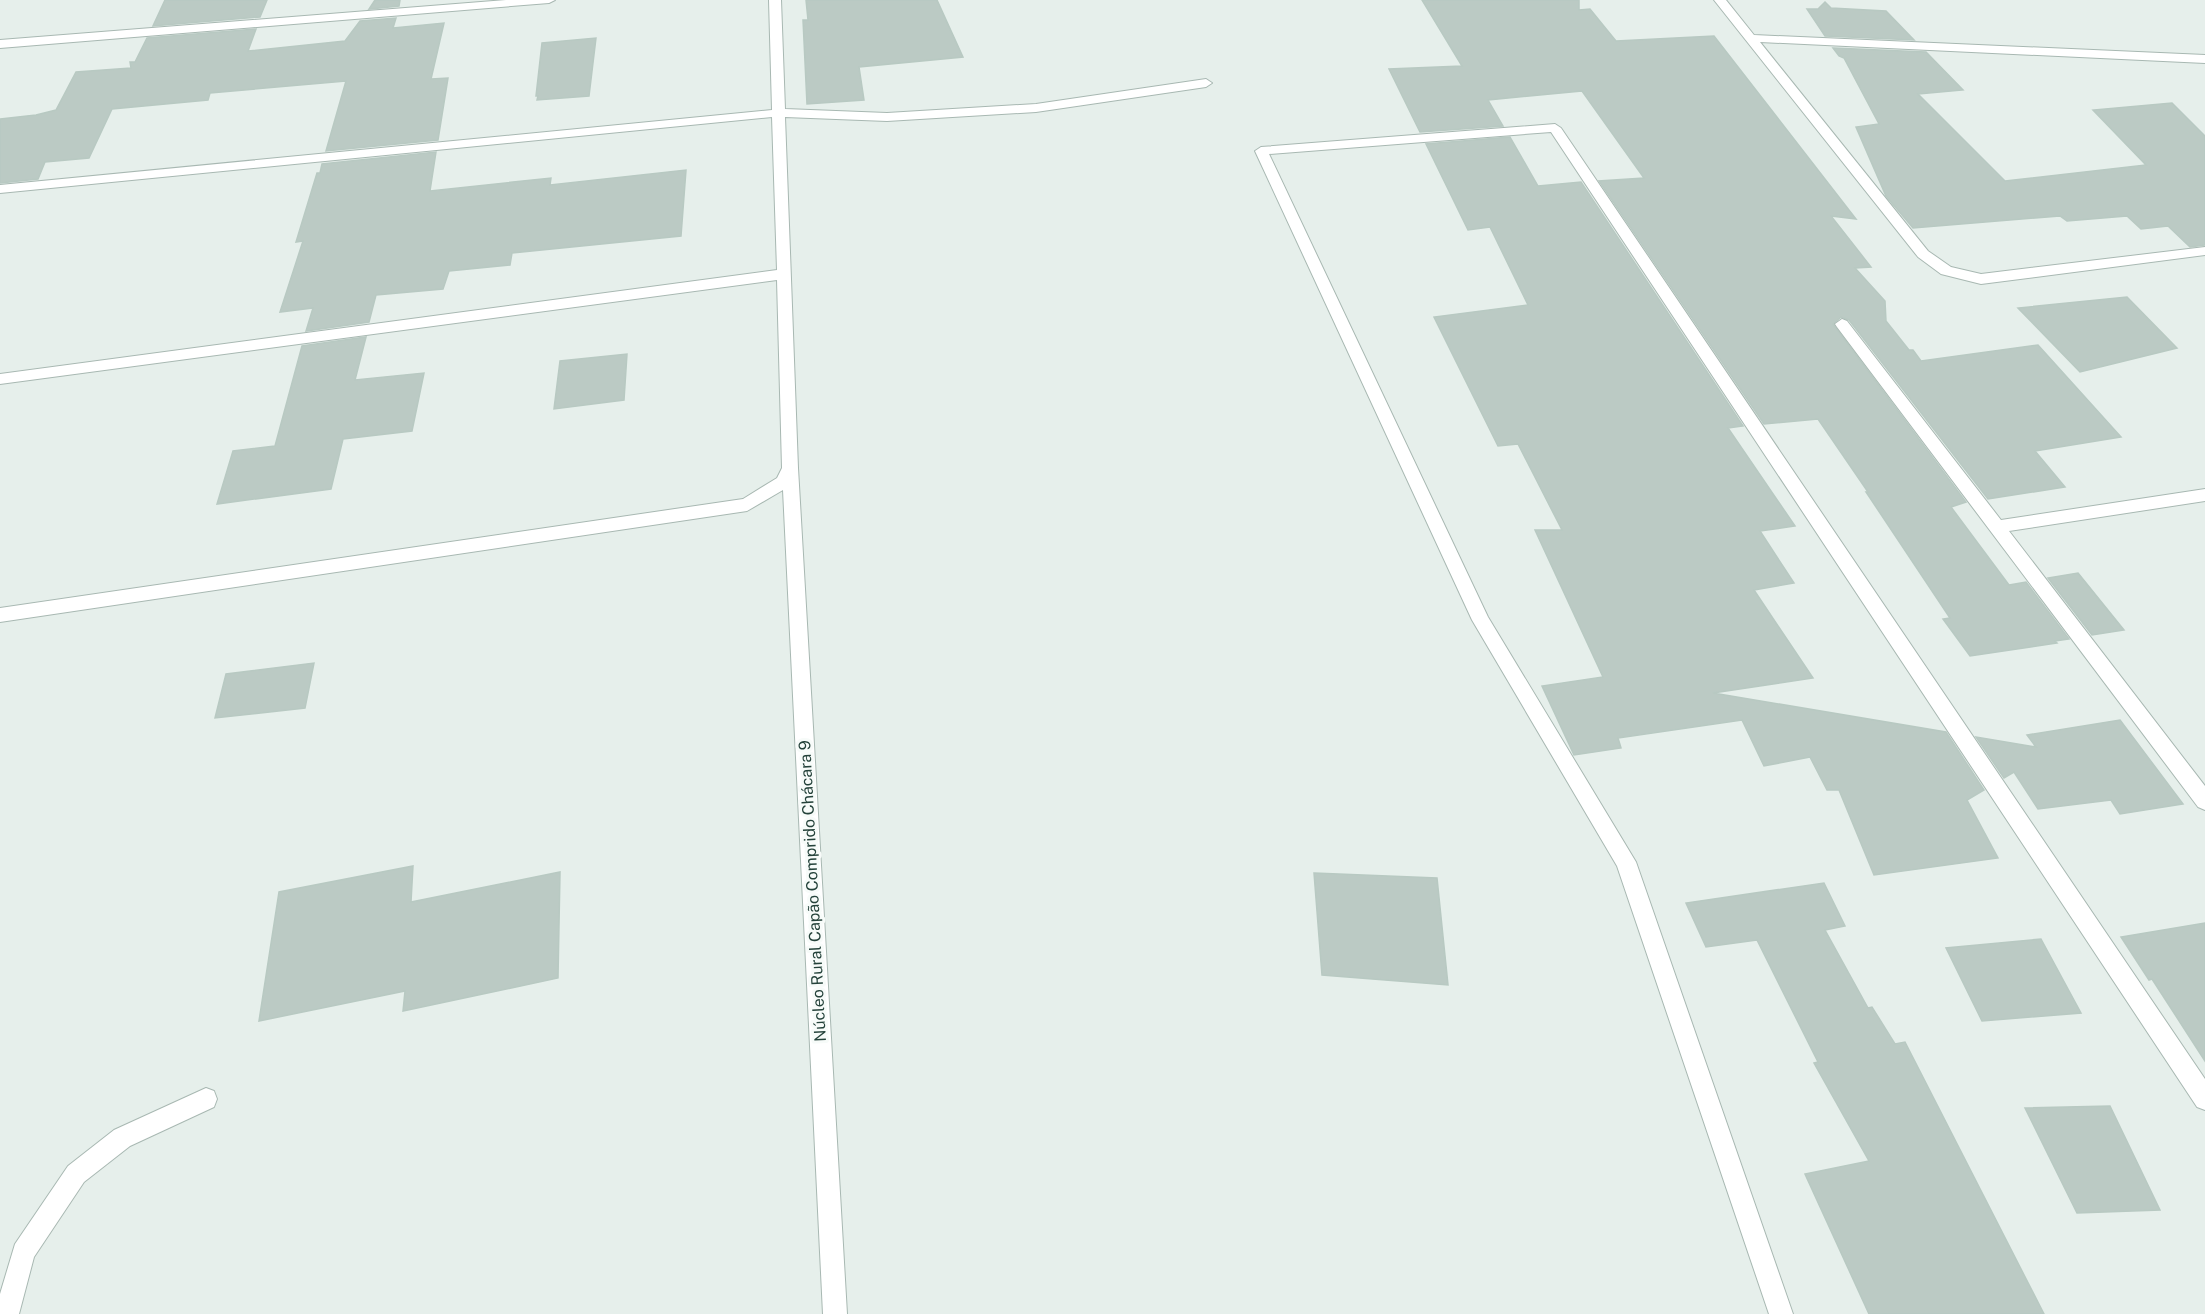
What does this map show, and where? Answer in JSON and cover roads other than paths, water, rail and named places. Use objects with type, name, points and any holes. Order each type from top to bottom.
[{"type":"street","points":[[0,44],[549,0]]},
{"type":"street","name":"Núcleo Rural Capão Comprido Chácara 9","points":[[775,0],[790,468],[835,1314]]},
{"type":"street","points":[[1720,0],[1923,254],[1946,271],[1981,279],[2205,251]]},
{"type":"street","points":[[1749,38],[2205,59]]},
{"type":"street","points":[[0,189],[778,113],[887,117],[1036,108],[1206,83]]},
{"type":"street","points":[[1781,1314],[1626,862],[1481,620],[1262,151],[1555,128],[2205,1099]]},
{"type":"street","points":[[0,379],[784,274]]},
{"type":"street","points":[[1842,324],[2205,801]]},
{"type":"street","points":[[0,615],[747,505],[783,482],[790,468]]},
{"type":"street","points":[[1997,527],[2205,495]]},
{"type":"street","points":[[7,1314],[23,1252],[76,1174],[122,1138],[206,1099]]}]
